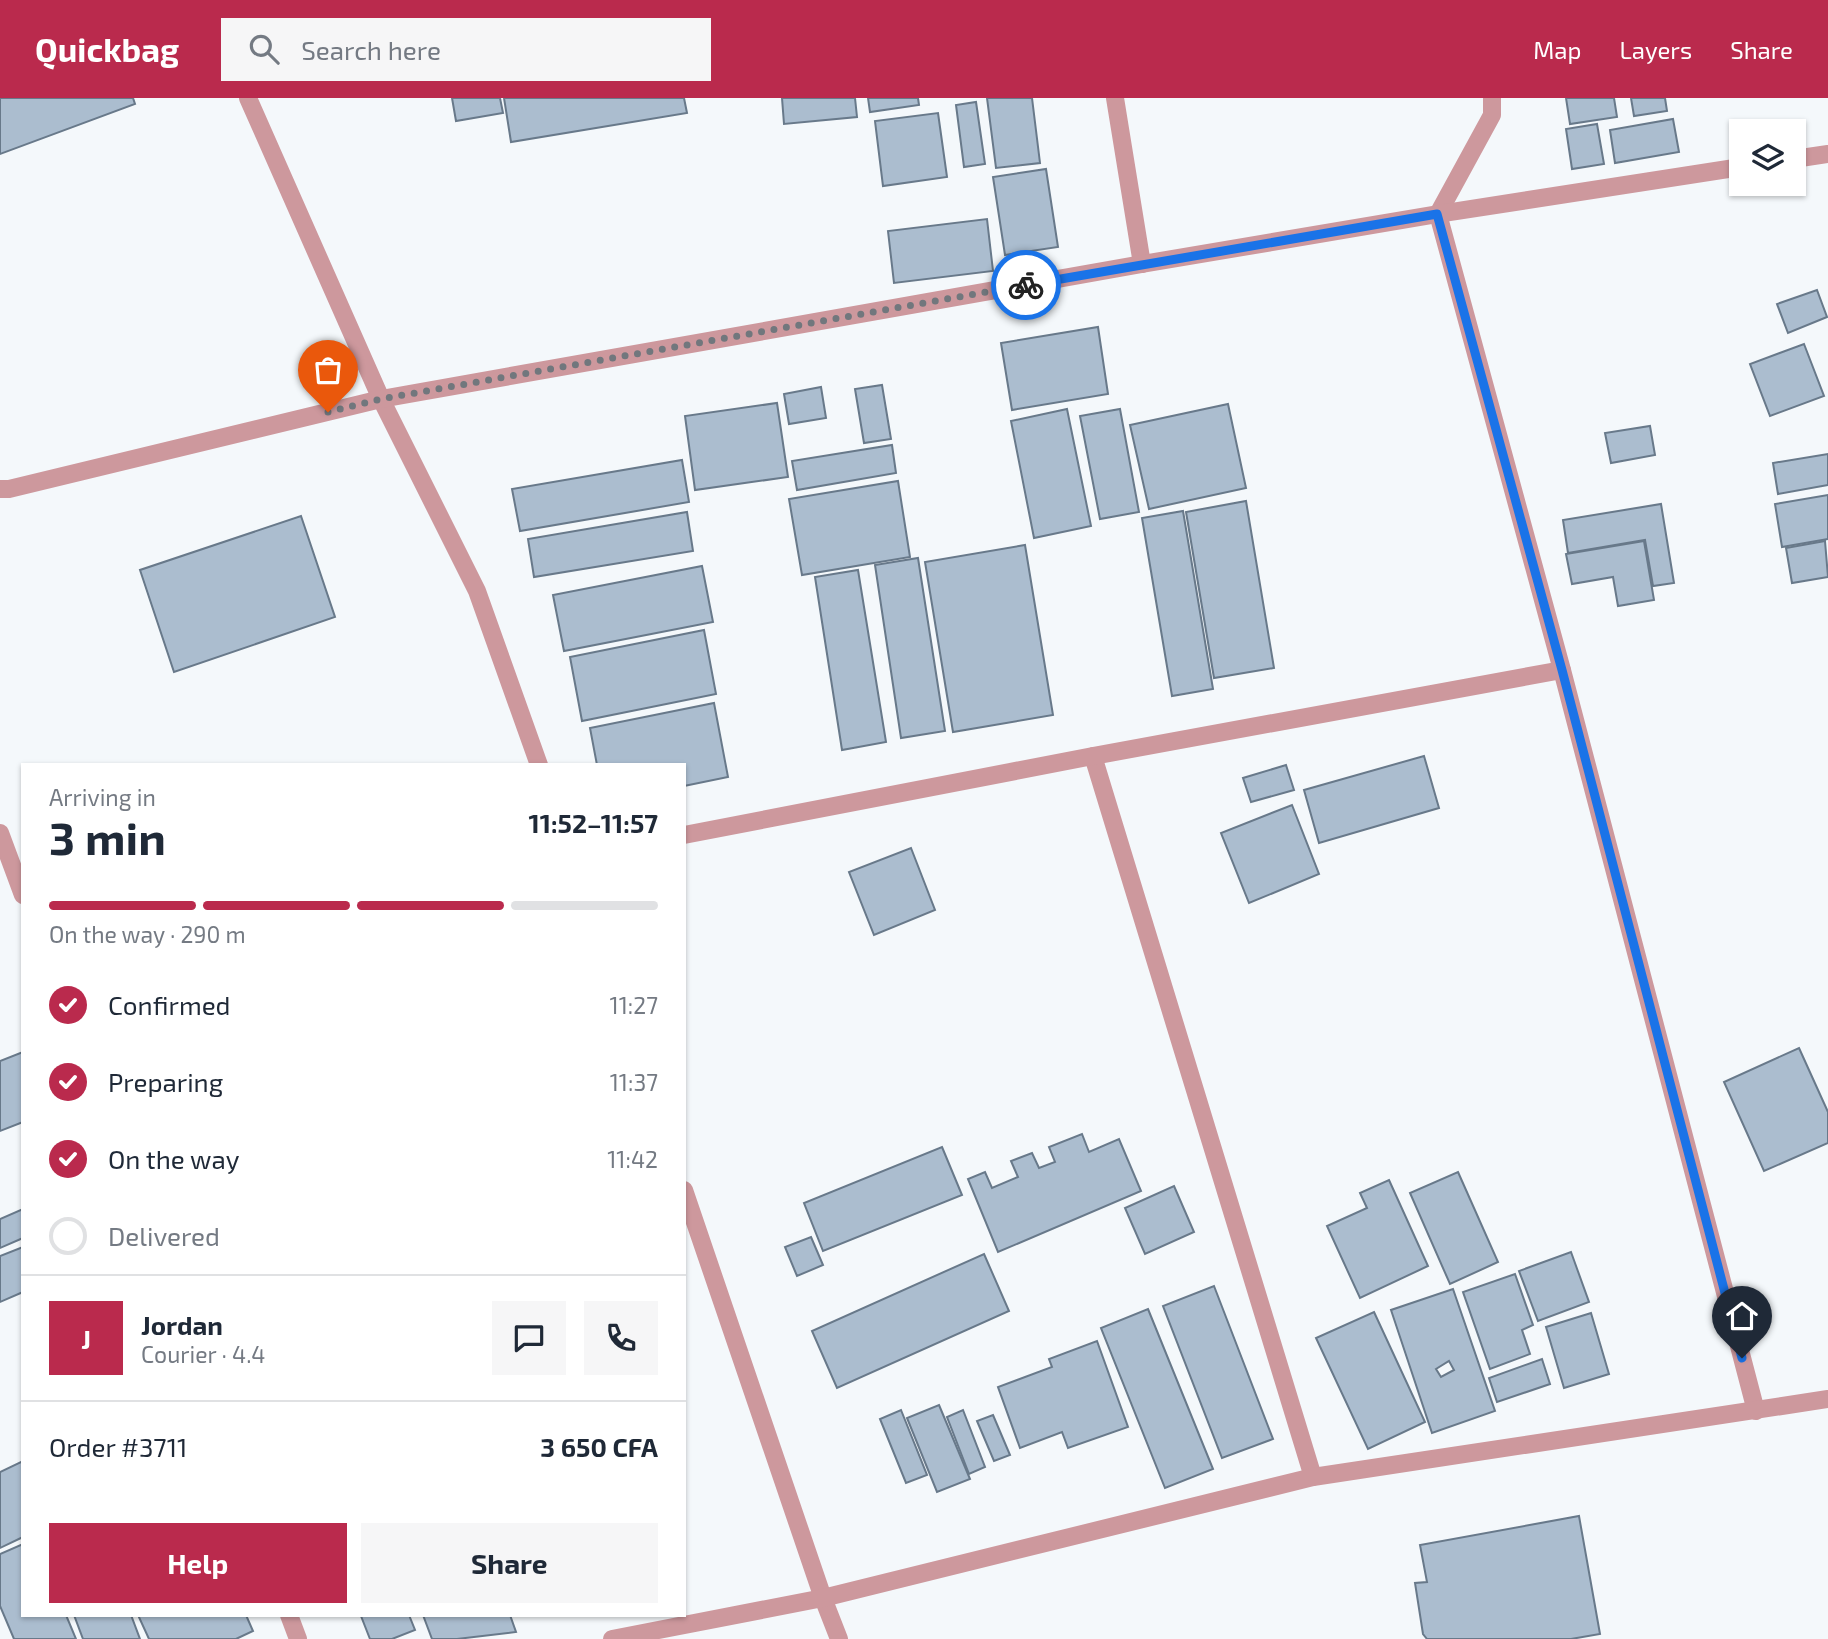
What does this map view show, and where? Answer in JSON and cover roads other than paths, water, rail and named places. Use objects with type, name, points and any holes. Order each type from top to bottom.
[{"type":"street","points":[[248,98],[381,399],[477,591],[537,763]]},
{"type":"street","points":[[1115,98],[1142,264]]},
{"type":"street","points":[[1492,98],[1492,115],[1437,214],[1562,670],[1756,1411]]},
{"type":"street","points":[[1806,157],[1828,154]]},
{"type":"street","points":[[0,489],[23,486],[381,399],[1142,264],[1437,214],[1729,169]]},
{"type":"street","points":[[686,835],[1562,670]]},
{"type":"street","points":[[1093,756],[1312,1477]]},
{"type":"street","points":[[0,833],[5,862],[21,891]]},
{"type":"street","points":[[686,1196],[839,1639]]},
{"type":"street","points":[[612,1639],[823,1598],[1312,1477],[1828,1399]]},
{"type":"street","points":[[290,1617],[298,1639]]}]
